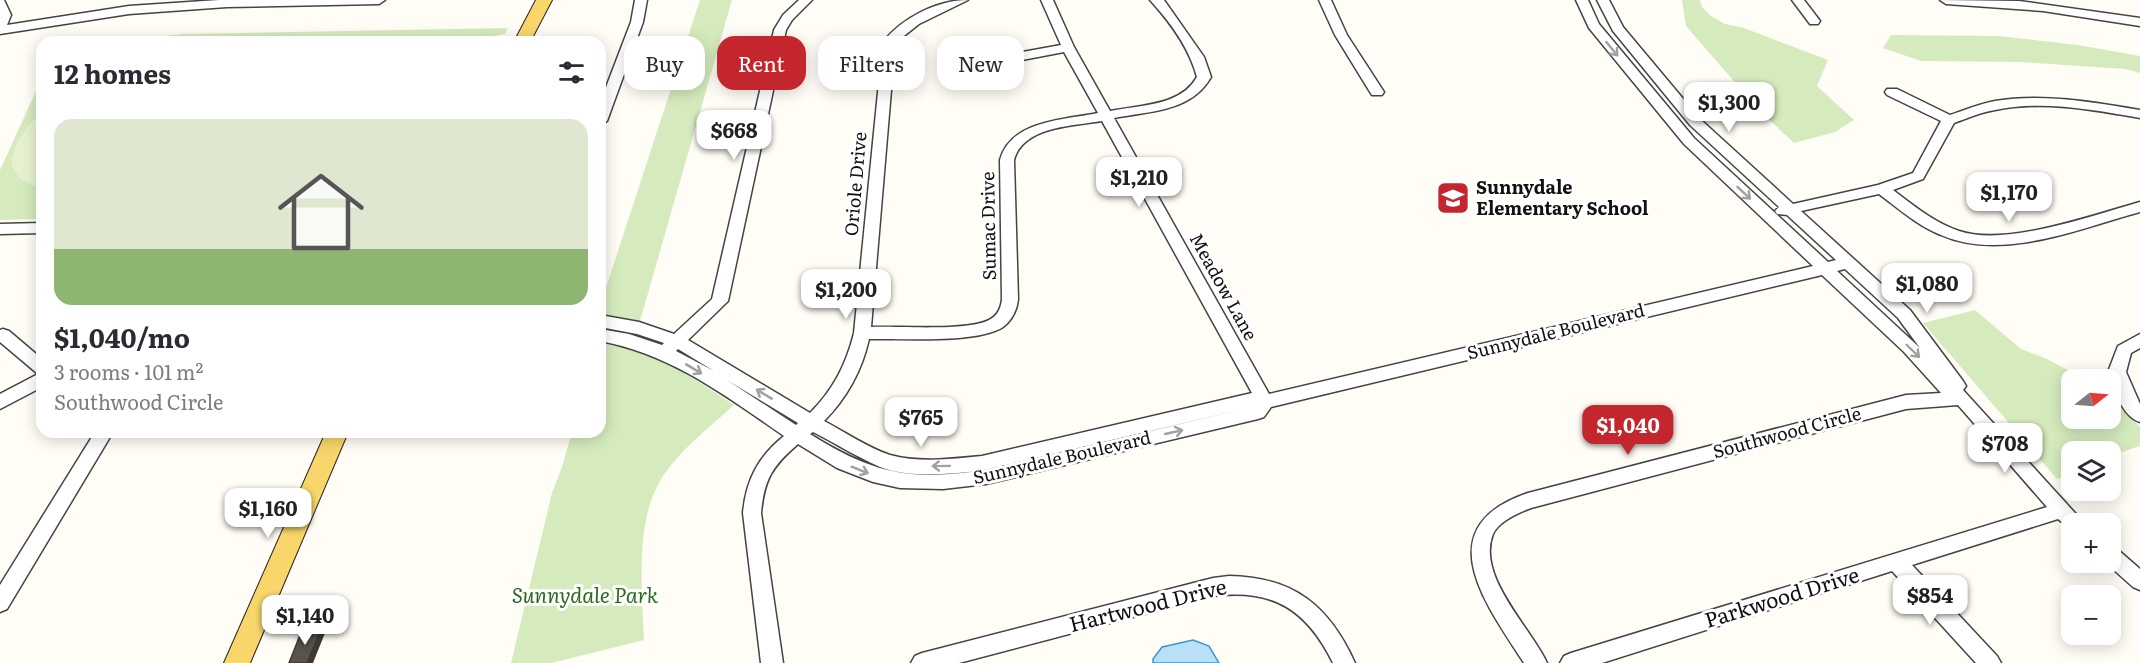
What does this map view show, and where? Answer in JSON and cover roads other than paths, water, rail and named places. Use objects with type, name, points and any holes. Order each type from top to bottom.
[{"type":"main road","points":[[525,36],[544,0]]},
{"type":"main road","points":[[237,663],[334,438]]},
{"type":"street","points":[[0,3],[4,15],[0,29],[128,5],[379,0]]},
{"type":"street","points":[[606,105],[637,22],[640,0]]},
{"type":"street","points":[[670,347],[720,301],[780,30],[787,18],[806,0]]},
{"type":"street","name":"Oriole Drive","points":[[772,663],[752,513],[757,480],[768,460],[821,413],[843,385],[856,360],[861,333],[889,42],[906,25],[936,9],[962,0]]},
{"type":"street","name":"Meadow Lane","points":[[1047,0],[1068,47],[1264,402]]},
{"type":"street","name":"Sumac Drive","points":[[861,333],[975,329],[999,322],[1008,312],[1010,299],[1007,160],[1010,149],[1024,135],[1040,129],[1159,107],[1187,98],[1197,89],[1204,77],[1198,57],[1162,5],[1156,0]]},
{"type":"street","points":[[1325,0],[1341,35],[1377,92]]},
{"type":"street","points":[[1582,0],[1593,25],[1676,126],[1766,214],[1910,348],[1948,389],[1962,398],[2064,513]]},
{"type":"street","points":[[1603,0],[1617,28],[1688,114],[1904,314],[1958,387],[1962,398]]},
{"type":"street","points":[[1798,0],[1814,21]]},
{"type":"street","points":[[1946,0],[2034,5],[2140,22]]},
{"type":"street","points":[[1024,56],[1068,47]]},
{"type":"street","points":[[1892,92],[1948,120],[1998,105],[2044,104],[2115,109],[2140,114]]},
{"type":"street","points":[[1766,214],[1882,189],[1918,176],[1948,120]]},
{"type":"street","points":[[1882,189],[1923,221],[1969,240],[2016,239],[2140,207]]},
{"type":"street","points":[[0,229],[36,228]]},
{"type":"street","name":"Sunnydale Boulevard","points":[[606,322],[639,328],[670,347],[885,461],[908,465],[951,466],[1005,458],[1252,400],[1264,402],[1848,263]]},
{"type":"street","points":[[3,335],[36,364]]},
{"type":"street","name":"Sunnydale Boulevard","points":[[606,336],[670,347],[704,375],[795,435],[842,462],[874,476],[902,481],[951,481],[986,477],[1258,412],[1264,402]]},
{"type":"street","points":[[2140,340],[2124,350],[2117,372],[2131,406],[2140,415]]},
{"type":"street","points":[[0,402],[36,382]]},
{"type":"street","name":"Southwood Circle","points":[[1536,663],[1495,598],[1483,563],[1481,545],[1484,533],[1491,523],[1504,512],[1528,501],[1906,402],[1962,398]]},
{"type":"street","points":[[0,603],[100,438]]},
{"type":"street","name":"Parkwood Drive","points":[[1571,663],[2061,510]]},
{"type":"street","points":[[1897,563],[1990,663]]},
{"type":"street","points":[[2121,565],[2140,581]]},
{"type":"street","name":"Hartwood Drive","points":[[922,663],[1213,587],[1242,584],[1273,590],[1304,607],[1327,631],[1344,663]]},
{"type":"water","points":[[1193,640],[1209,646],[1219,663],[1153,663],[1153,659],[1162,647]]},
{"type":"place","name":"Sunnydale Elementary School","points":[[1453,198]]},
{"type":"park label","name":"Sunnydale Park","points":[[585,596]]}]
